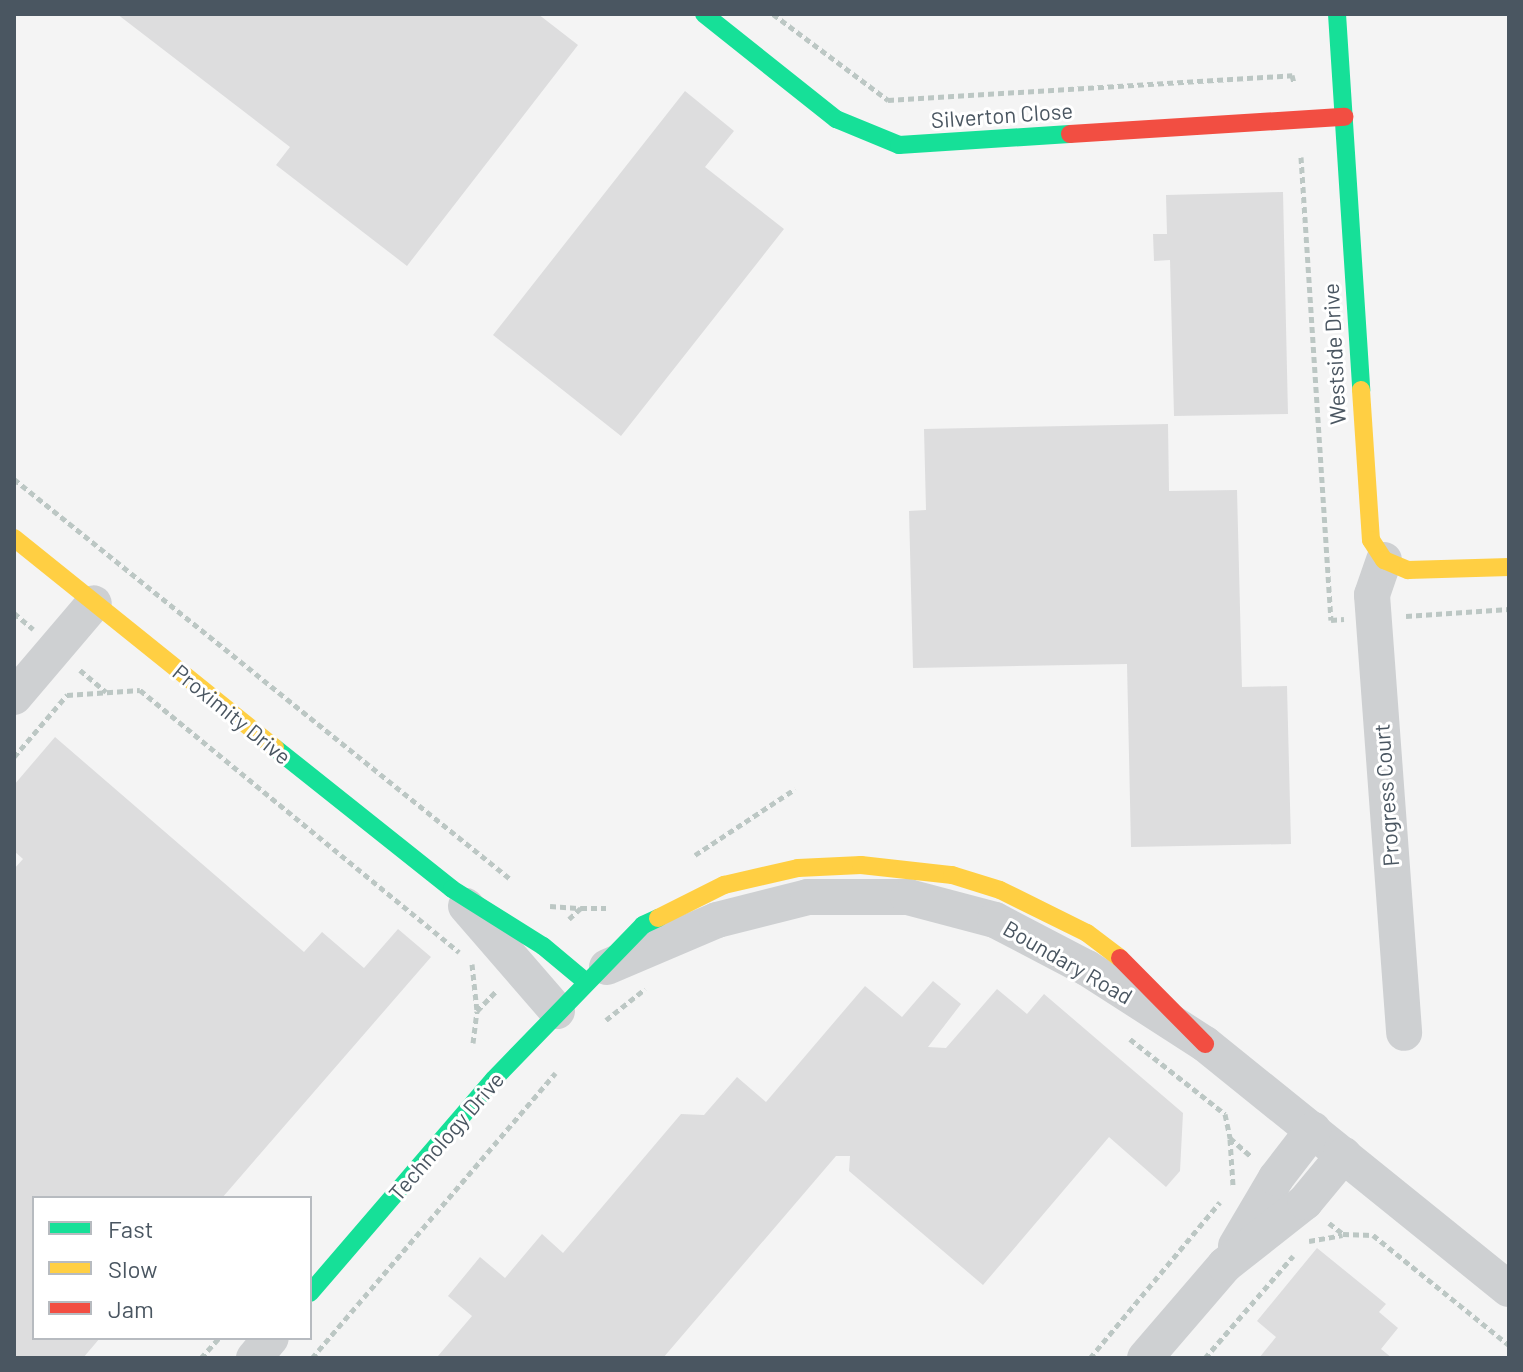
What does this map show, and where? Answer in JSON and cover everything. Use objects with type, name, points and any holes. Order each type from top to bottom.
[{"type":"street","name":"Silverton Close","points":[[704,14],[836,119],[899,145],[1344,117]]},
{"type":"street","name":"Westside Drive","points":[[1337,14],[1367,527],[1384,560]]},
{"type":"street","name":"Proximity Drive","points":[[14,538],[452,889],[531,957],[557,1011]]},
{"type":"street","points":[[1384,560],[1422,572],[1509,567]]},
{"type":"street","name":"Progress Court","points":[[1384,560],[1373,585],[1373,617],[1404,1033]]},
{"type":"street","points":[[14,697],[94,603]]},
{"type":"street","name":"Boundary Road","points":[[593,976],[751,908],[808,897],[908,897],[950,906],[1028,934],[1205,1044],[1509,1289]]},
{"type":"street","name":"Proximity Drive","points":[[531,957],[593,976]]},
{"type":"street","name":"Technology Drive","points":[[312,1291],[557,1011],[593,976]]},
{"type":"street","points":[[1145,1358],[1225,1265],[1276,1178],[1313,1130]]},
{"type":"street","points":[[1225,1265],[1305,1202],[1344,1155]]},
{"type":"street","points":[[254,1358],[269,1340]]},
{"type":"path","points":[[773,14],[888,100],[1292,75],[1299,120],[1331,620],[1509,609]]},
{"type":"path","points":[[14,479],[518,885]]},
{"type":"path","points":[[14,757],[67,695],[140,690],[472,964],[477,1039],[467,1051]]},
{"type":"path","points":[[691,858],[795,789]]},
{"type":"path","points":[[543,905],[615,908]]},
{"type":"path","points":[[477,1011],[581,908]]},
{"type":"path","points":[[599,1026],[653,984]]},
{"type":"path","points":[[1090,1358],[1233,1186],[1225,1114],[1127,1035]]},
{"type":"path","points":[[312,1358],[564,1063]]},
{"type":"path","points":[[1230,1138],[1276,1178]]},
{"type":"path","points":[[1305,1202],[1343,1234]]},
{"type":"path","points":[[1305,1242],[1343,1234],[1373,1235],[1509,1345]]},
{"type":"path","points":[[1205,1358],[1295,1254]]},
{"type":"path","points":[[201,1358],[217,1340]]},
{"type":"building","points":[[117,14],[538,14],[578,45],[407,266],[276,165],[290,147]]},
{"type":"building","points":[[685,91],[734,131],[705,167],[784,229],[621,436],[493,335]]},
{"type":"building","points":[[1283,192],[1288,414],[1174,416],[1170,260],[1154,261],[1153,234],[1167,234],[1166,195]]},
{"type":"building","points":[[1168,424],[1169,491],[1237,490],[1242,687],[1287,686],[1291,844],[1131,847],[1127,664],[913,668],[909,511],[926,510],[924,429]]},
{"type":"building","points":[[55,737],[304,952],[322,932],[364,968],[398,929],[431,957],[224,1196],[32,1196],[32,1340],[98,1340],[83,1358],[14,1358],[14,869],[23,859],[14,851],[14,785]]},
{"type":"building","points":[[933,981],[961,1004],[928,1047],[946,1048],[997,989],[1027,1014],[1044,994],[1183,1113],[1180,1171],[1166,1187],[1109,1137],[983,1285],[849,1171],[850,1156],[836,1156],[663,1358],[438,1356],[472,1316],[448,1296],[480,1257],[505,1278],[542,1234],[563,1253],[681,1114],[704,1115],[737,1077],[766,1102],[865,986],[902,1017]]},
{"type":"building","points":[[1317,1248],[1386,1304],[1379,1312],[1398,1328],[1381,1349],[1392,1358],[1259,1358],[1276,1337],[1257,1321]]},
{"type":"traffic: fast","points":[[704,14],[836,119],[899,145],[1070,134]]},
{"type":"traffic: fast","points":[[1337,14],[1361,390]]},
{"type":"traffic: fast","points":[[275,748],[452,889],[543,946],[586,982]]},
{"type":"traffic: fast","points":[[312,1291],[494,1079],[643,925],[658,918]]},
{"type":"traffic: slow","points":[[1361,390],[1371,540],[1384,560],[1408,570],[1509,567]]},
{"type":"traffic: slow","points":[[14,538],[275,748]]},
{"type":"traffic: slow","points":[[658,918],[724,885],[798,868],[861,865],[952,875],[1000,890],[1087,933],[1120,958]]},
{"type":"traffic: jam","points":[[1070,134],[1344,117]]},
{"type":"traffic: jam","points":[[1120,958],[1205,1044]]}]
